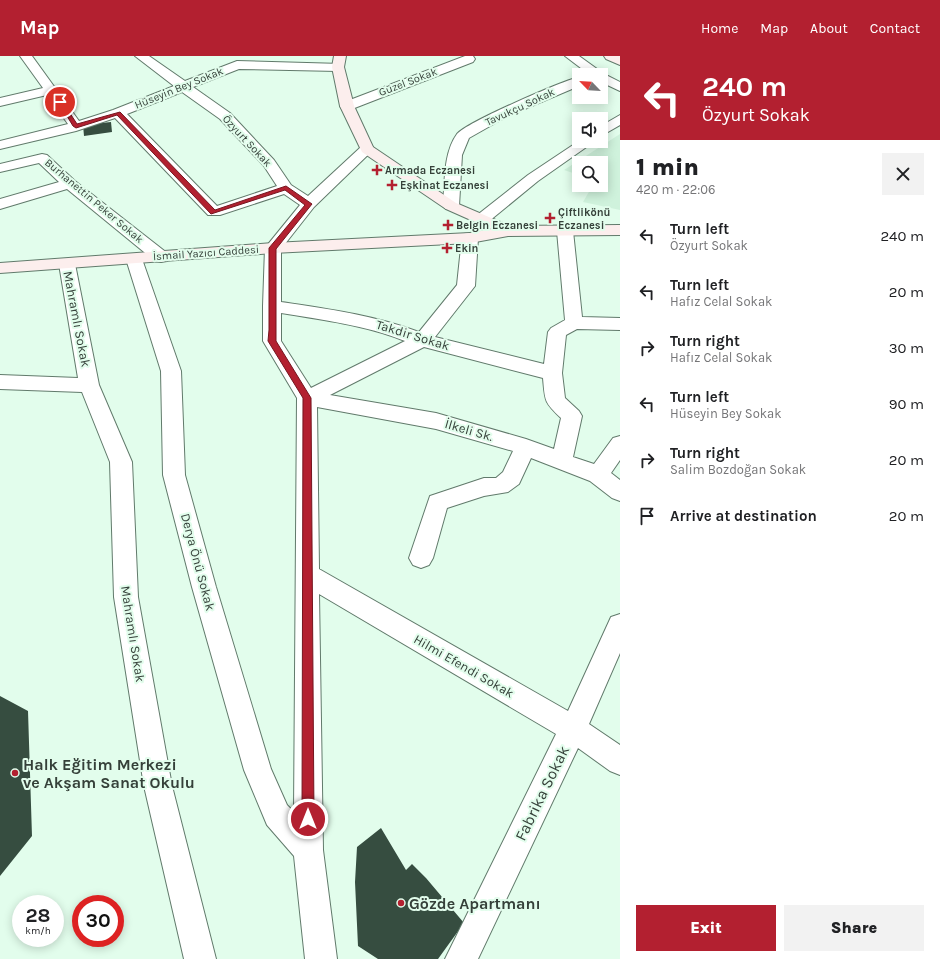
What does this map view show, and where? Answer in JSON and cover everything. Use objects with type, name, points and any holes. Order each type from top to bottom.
[{"type":"street","points":[[26,56],[52,90],[76,126]]},
{"type":"street","name":"Özyurt Sokak","points":[[141,56],[225,116],[269,163],[286,188],[309,204]]},
{"type":"street","points":[[571,56],[587,68]]},
{"type":"street","points":[[610,56],[620,62]]},
{"type":"street","name":"Güzel Sokak","points":[[347,106],[469,59]]},
{"type":"street","name":"Hüseyin Bey Sokak","points":[[0,145],[76,126],[118,113],[183,87],[238,60],[339,61]]},
{"type":"street","points":[[339,61],[347,106],[367,148],[451,206],[508,231],[620,230]]},
{"type":"street","points":[[608,81],[620,87]]},
{"type":"street","name":"Tavukçu Sokak","points":[[451,206],[456,154],[463,136],[501,114],[572,84]]},
{"type":"street","points":[[0,102],[52,90]]},
{"type":"street","points":[[118,113],[214,212],[286,188]]},
{"type":"street","points":[[608,128],[620,120]]},
{"type":"street","points":[[321,959],[308,850],[307,398],[272,341],[273,248],[309,204],[367,148]]},
{"type":"street","points":[[482,219],[532,178],[577,148]]},
{"type":"street","name":"Burhanettin Peker Sokak","points":[[0,168],[42,158],[70,184],[161,257]]},
{"type":"street","points":[[0,204],[70,184]]},
{"type":"street","name":"İsmail Yazıcı Caddesi","points":[[0,268],[273,248],[470,238],[508,231]]},
{"type":"street","points":[[565,231],[574,323]]},
{"type":"street","points":[[307,398],[422,340],[466,286],[470,238]]},
{"type":"street","name":"Derya Önü Sokak","points":[[134,259],[171,371],[174,475],[204,586],[258,770],[277,815],[308,850]]},
{"type":"street","name":"Mahramlı Sokak","points":[[67,264],[89,385],[121,462],[126,597],[158,786],[200,959]]},
{"type":"street","name":"Takdir Sokak","points":[[272,306],[350,318],[388,326],[422,340],[552,373]]},
{"type":"street","points":[[562,461],[572,416],[555,401],[552,373],[557,332],[574,323],[620,324]]},
{"type":"street","points":[[0,382],[89,385]]},
{"type":"street","name":"İlkeli Sk.","points":[[307,398],[436,421],[526,447],[598,474],[620,492]]},
{"type":"street","points":[[598,474],[620,444]]},
{"type":"street","points":[[421,558],[438,502],[484,487],[500,486],[511,478],[526,447]]},
{"type":"street","name":"Hilmi Efendi Sokak","points":[[307,574],[573,729],[620,761]]},
{"type":"street","name":"Fabrika Sokak","points":[[461,959],[573,729],[620,625]]},
{"type":"shaded area","points":[[620,134],[620,210],[583,202],[589,192],[608,192],[608,156],[586,156],[598,148],[608,148],[608,142]]},
{"type":"shaded area","points":[[572,165],[572,173],[564,170]]},
{"type":"building","points":[[111,122],[112,132],[84,136],[83,125]]},
{"type":"building","name":"Halk Eğitim Merkezi ve Akşam Sanat Okulu","points":[[0,696],[28,711],[32,836],[0,876]]},
{"type":"building","name":"Gözde Apartmanı","points":[[381,828],[406,870],[412,864],[426,878],[464,923],[438,959],[378,959],[358,946],[355,882],[357,847]]},
{"type":"place","name":"Armada Eczanesi","points":[[377,170]]},
{"type":"place","name":"Eşkinat Eczanesi","points":[[392,185]]},
{"type":"place","name":"Çiftlikönü Eczanesi","points":[[550,218]]},
{"type":"place","name":"Belgin Eczanesi","points":[[448,225]]},
{"type":"place","name":"Ekin","points":[[447,248]]},
{"type":"place","name":"Halk Eğitim Merkezi ve Akşam Sanat Okulu","points":[[15,773]]},
{"type":"place","name":"Gözde Apartmanı","points":[[401,903]]},
{"type":"route","points":[[60,102],[76,126],[118,113],[214,212],[286,188],[309,204],[273,248],[272,330],[272,341],[307,398],[308,819]]}]
